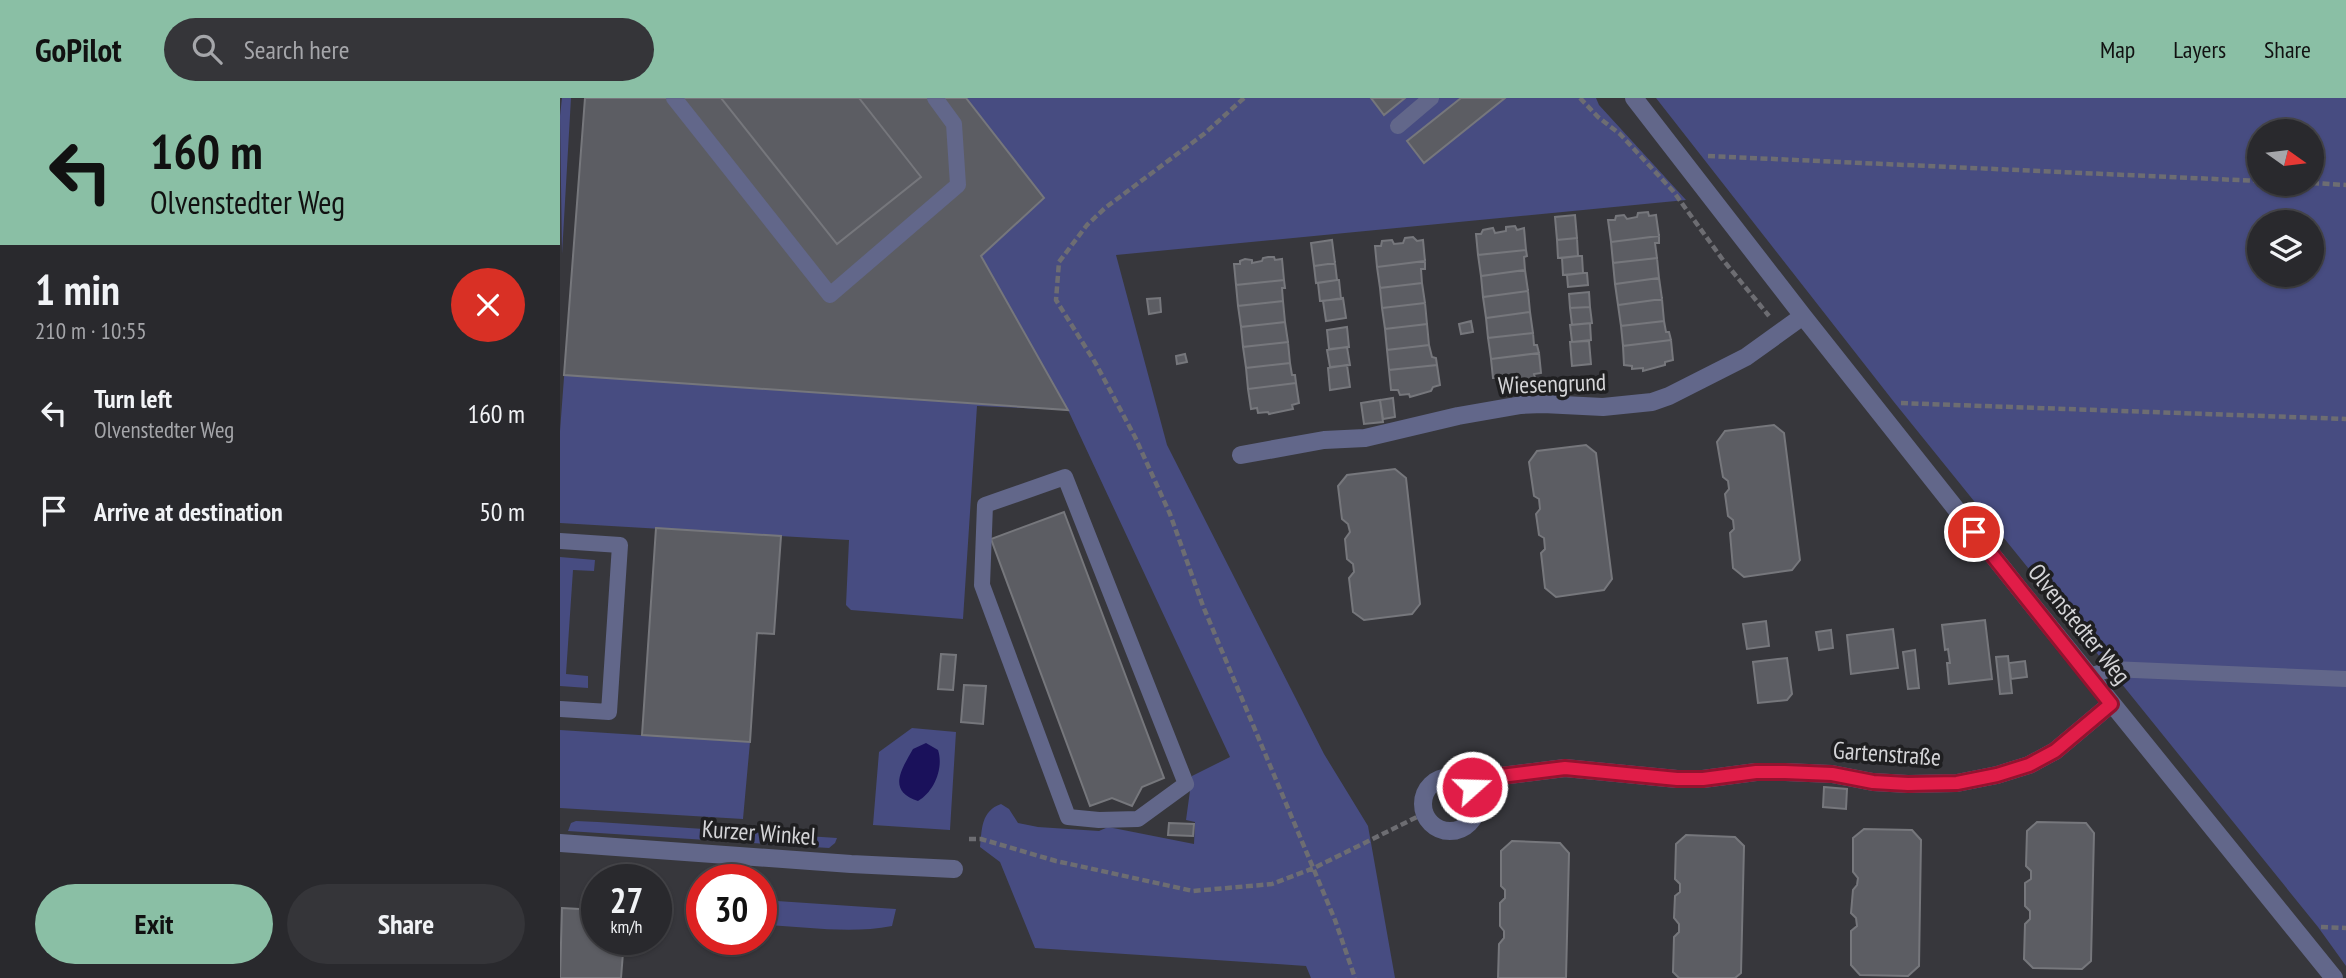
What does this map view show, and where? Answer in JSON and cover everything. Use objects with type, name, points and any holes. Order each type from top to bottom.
[{"type":"street","name":"Olvenstedter Weg","points":[[1634,98],[1802,316],[2111,704],[2334,978]]},
{"type":"street","name":"Wiesengrund","points":[[1241,455],[1324,440],[1365,438],[1458,416],[1521,405],[1603,408],[1652,402],[1745,357],[1802,316]]},
{"type":"street","name":"Gartenstraße","points":[[1472,787],[1493,777],[1565,768],[1677,779],[1785,772],[1832,774],[1873,782],[1957,783],[2029,765],[2055,751],[2111,704]]},
{"type":"street","points":[[1458,777],[1472,787],[1477,797],[1473,819],[1462,828],[1447,831],[1440,829],[1428,820],[1425,813],[1424,793],[1438,779],[1458,777]]},
{"type":"street","name":"Kurzer Winkel","points":[[560,843],[954,869]]},
{"type":"lane","points":[[674,98],[830,295],[958,185],[954,124],[935,98]]},
{"type":"lane","points":[[1398,126],[1431,98]]},
{"type":"lane","points":[[1065,477],[1186,784],[1138,819],[1099,820],[1068,817],[982,584],[985,505],[1065,477]]},
{"type":"lane","points":[[560,541],[620,545],[609,712],[560,709]]},
{"type":"lane","points":[[2089,676],[2111,669],[2346,679]]},
{"type":"path","points":[[1244,98],[1205,134],[1105,208],[1087,225],[1059,262],[1056,300],[1096,364],[1135,437],[1170,514],[1203,606],[1314,868],[1355,978]]},
{"type":"path","points":[[1580,98],[1620,134],[1673,191],[1723,260],[1781,332]]},
{"type":"path","points":[[1682,158],[1702,156],[2247,180]]},
{"type":"path","points":[[2324,184],[2346,185]]},
{"type":"path","points":[[1880,414],[1894,402],[2346,419]]},
{"type":"path","points":[[969,839],[981,839],[1056,861],[1193,891],[1272,884],[1314,868],[1425,813]]},
{"type":"shaded area","points":[[562,98],[571,98],[562,254],[560,116]]},
{"type":"shaded area","points":[[585,98],[962,239],[966,98],[1596,98],[1599,105],[1686,200],[1116,255],[1167,445],[1324,754],[1368,826],[1395,978],[1311,978],[1306,966],[1035,948],[1000,862],[980,847],[984,821],[994,807],[1001,804],[1009,809],[1018,823],[1038,827],[1099,831],[1108,827],[1194,844],[1195,822],[1186,820],[1192,776],[1230,757],[1068,410],[977,406],[963,619],[851,610],[846,605],[849,540],[560,523],[560,431]]},
{"type":"shaded area","points":[[1656,98],[2346,98],[2346,966],[2318,927],[1894,402]]},
{"type":"shaded area","points":[[560,557],[595,560],[594,571],[573,570],[566,674],[588,676],[588,688],[560,686]]},
{"type":"shaded area","points":[[912,728],[956,732],[950,830],[873,825],[879,752]]},
{"type":"shaded area","points":[[560,730],[750,742],[743,819],[560,808]]},
{"type":"shaded area","points":[[926,743],[938,750],[939,772],[929,792],[918,801],[902,792],[899,779],[913,749]]},
{"type":"shaded area","points":[[576,821],[837,838],[829,848],[568,831],[571,823]]},
{"type":"shaded area","points":[[777,901],[896,909],[892,926],[861,930],[777,926]]},
{"type":"building","points":[[585,98],[966,98],[1044,198],[981,256],[1068,410],[564,375]]},
{"type":"building","points":[[721,98],[859,98],[921,177],[837,244]]},
{"type":"building","points":[[1371,98],[1405,98],[1384,115]]},
{"type":"building","points":[[1461,98],[1505,98],[1424,163],[1407,141]]},
{"type":"building","points":[[1648,212],[1649,216],[1656,215],[1659,236],[1611,242],[1608,220],[1624,215],[1627,219],[1637,217],[1638,213]]},
{"type":"building","points":[[1575,215],[1577,238],[1557,240],[1555,217]]},
{"type":"building","points":[[1515,226],[1517,230],[1524,228],[1526,250],[1478,255],[1476,234],[1493,228],[1495,233],[1506,231],[1506,227]]},
{"type":"building","points":[[1659,236],[1659,243],[1655,243],[1657,258],[1613,263],[1611,242]]},
{"type":"building","points":[[1413,237],[1417,241],[1423,240],[1425,261],[1377,267],[1375,246],[1381,246],[1382,241],[1403,243],[1405,238]]},
{"type":"building","points":[[1577,238],[1578,256],[1558,258],[1557,240]]},
{"type":"building","points":[[1332,240],[1335,263],[1314,266],[1311,243]]},
{"type":"building","points":[[1526,250],[1525,270],[1481,276],[1478,255]]},
{"type":"building","points":[[1582,256],[1583,273],[1563,275],[1562,258]]},
{"type":"building","points":[[1268,257],[1282,259],[1284,280],[1236,285],[1234,264],[1240,264],[1240,261],[1245,259],[1252,260],[1252,263],[1262,261]]},
{"type":"building","points":[[1657,258],[1659,278],[1615,284],[1613,263]]},
{"type":"building","points":[[1425,261],[1425,269],[1421,269],[1422,283],[1380,288],[1377,267]]},
{"type":"building","points":[[1335,263],[1337,280],[1316,283],[1314,266]]},
{"type":"building","points":[[1525,270],[1528,291],[1483,297],[1481,276]]},
{"type":"building","points":[[1587,273],[1588,285],[1568,287],[1567,275]]},
{"type":"building","points":[[1659,278],[1662,299],[1618,305],[1615,284]]},
{"type":"building","points":[[1284,280],[1283,301],[1238,306],[1236,285]]},
{"type":"building","points":[[1339,280],[1341,299],[1320,301],[1318,283]]},
{"type":"building","points":[[1422,283],[1425,303],[1382,308],[1380,288]]},
{"type":"building","points":[[1528,291],[1530,312],[1486,318],[1483,297]]},
{"type":"building","points":[[1589,292],[1590,307],[1570,308],[1569,294]]},
{"type":"building","points":[[1160,298],[1161,312],[1149,314],[1147,299]]},
{"type":"building","points":[[1343,298],[1346,318],[1326,321],[1323,301]]},
{"type":"building","points":[[1662,299],[1664,321],[1621,326],[1618,305]]},
{"type":"building","points":[[1283,301],[1285,322],[1241,327],[1238,306]]},
{"type":"building","points":[[1425,303],[1427,324],[1385,329],[1382,308]]},
{"type":"building","points":[[1590,307],[1592,323],[1572,325],[1570,308]]},
{"type":"building","points":[[1530,312],[1533,333],[1488,338],[1486,318]]},
{"type":"building","points":[[1471,321],[1473,332],[1461,334],[1459,324]]},
{"type":"building","points":[[1664,321],[1671,340],[1623,346],[1621,326]]},
{"type":"building","points":[[1285,322],[1288,342],[1243,347],[1241,327]]},
{"type":"building","points":[[1590,323],[1591,340],[1572,342],[1570,325]]},
{"type":"building","points":[[1427,324],[1429,345],[1387,350],[1385,329]]},
{"type":"building","points":[[1347,327],[1349,347],[1329,349],[1327,330]]},
{"type":"building","points":[[1533,333],[1534,345],[1537,345],[1539,353],[1491,359],[1488,338]]},
{"type":"building","points":[[1671,340],[1673,360],[1665,362],[1665,365],[1643,371],[1643,368],[1632,369],[1632,366],[1624,365],[1623,346]]},
{"type":"building","points":[[1589,341],[1591,364],[1572,366],[1570,342]]},
{"type":"building","points":[[1288,342],[1290,363],[1246,368],[1243,347]]},
{"type":"building","points":[[1429,345],[1437,365],[1389,370],[1387,350]]},
{"type":"building","points":[[1347,347],[1350,365],[1330,367],[1327,350]]},
{"type":"building","points":[[1539,353],[1541,373],[1534,374],[1535,378],[1512,384],[1501,383],[1500,378],[1493,378],[1491,359]]},
{"type":"building","points":[[1185,354],[1187,362],[1177,364],[1176,356]]},
{"type":"building","points":[[1290,363],[1296,383],[1248,389],[1246,368]]},
{"type":"building","points":[[1347,365],[1350,387],[1330,390],[1328,368]]},
{"type":"building","points":[[1437,365],[1440,385],[1433,387],[1431,391],[1410,397],[1409,394],[1400,395],[1398,390],[1391,390],[1389,370]]},
{"type":"building","points":[[1296,383],[1299,403],[1292,405],[1293,409],[1269,414],[1258,413],[1257,408],[1251,409],[1248,389]]},
{"type":"building","points":[[1393,398],[1395,417],[1383,419],[1380,400]]},
{"type":"building","points":[[1380,400],[1383,422],[1364,424],[1361,403]]},
{"type":"building","points":[[1774,425],[1784,433],[1800,560],[1792,570],[1744,577],[1733,568],[1730,533],[1734,529],[1733,520],[1728,516],[1725,494],[1729,489],[1728,481],[1723,477],[1717,442],[1725,431]]},
{"type":"building","points":[[1586,445],[1596,453],[1612,579],[1604,590],[1556,597],[1545,588],[1541,553],[1545,549],[1544,538],[1539,535],[1536,514],[1540,509],[1539,499],[1534,496],[1529,462],[1537,451]]},
{"type":"building","points":[[1395,469],[1406,478],[1420,604],[1412,614],[1364,620],[1353,612],[1349,578],[1354,572],[1353,564],[1347,559],[1345,539],[1350,532],[1348,524],[1342,519],[1338,486],[1347,475]]},
{"type":"building","points":[[1064,512],[1164,778],[1142,787],[1132,806],[1112,798],[1090,806],[991,539]]},
{"type":"building","points":[[656,528],[781,536],[774,634],[757,633],[750,742],[642,735]]},
{"type":"building","points":[[1985,620],[1992,679],[1949,684],[1947,663],[1950,663],[1948,649],[1945,650],[1942,625]]},
{"type":"building","points":[[1766,621],[1769,646],[1747,649],[1743,624]]},
{"type":"building","points":[[1893,629],[1898,668],[1851,674],[1847,635]]},
{"type":"building","points":[[1831,630],[1833,648],[1819,650],[1816,632]]},
{"type":"building","points":[[1915,650],[1919,688],[1908,689],[1903,652]]},
{"type":"building","points":[[941,654],[956,655],[953,690],[938,689]]},
{"type":"building","points":[[2008,656],[2012,693],[2000,694],[1996,657]]},
{"type":"building","points":[[1787,658],[1792,694],[1787,700],[1758,703],[1753,662]]},
{"type":"building","points":[[2025,661],[2027,677],[2011,679],[2009,663]]},
{"type":"building","points":[[964,685],[986,686],[983,724],[961,722]]},
{"type":"building","points":[[1824,787],[1847,789],[1846,809],[1823,807]]},
{"type":"building","points":[[2037,822],[2086,823],[2094,833],[2091,961],[2082,969],[2033,968],[2024,959],[2025,924],[2030,919],[2030,911],[2025,906],[2025,883],[2031,879],[2031,871],[2026,866],[2027,831]]},
{"type":"building","points":[[1169,823],[1194,824],[1193,836],[1168,835]]},
{"type":"building","points":[[1864,829],[1912,830],[1921,840],[1919,966],[1908,976],[1860,975],[1851,965],[1851,931],[1857,926],[1856,918],[1851,913],[1853,890],[1858,878],[1853,872],[1853,838]]},
{"type":"building","points":[[1686,835],[1735,837],[1744,846],[1741,973],[1735,978],[1679,978],[1673,972],[1674,937],[1679,932],[1679,924],[1674,918],[1675,896],[1680,892],[1680,884],[1675,879],[1676,844]]},
{"type":"building","points":[[1512,841],[1560,843],[1569,853],[1566,978],[1498,978],[1499,944],[1504,938],[1504,931],[1500,926],[1500,903],[1505,898],[1505,890],[1501,886],[1501,851]]},
{"type":"building","points":[[562,908],[581,909],[581,955],[623,955],[621,978],[560,978]]},
{"type":"route","points":[[1472,787],[1493,777],[1540,769],[1565,768],[1677,779],[1703,779],[1756,772],[1832,774],[1873,782],[1908,784],[1957,783],[2029,765],[2055,751],[2111,704],[1974,532]]}]
